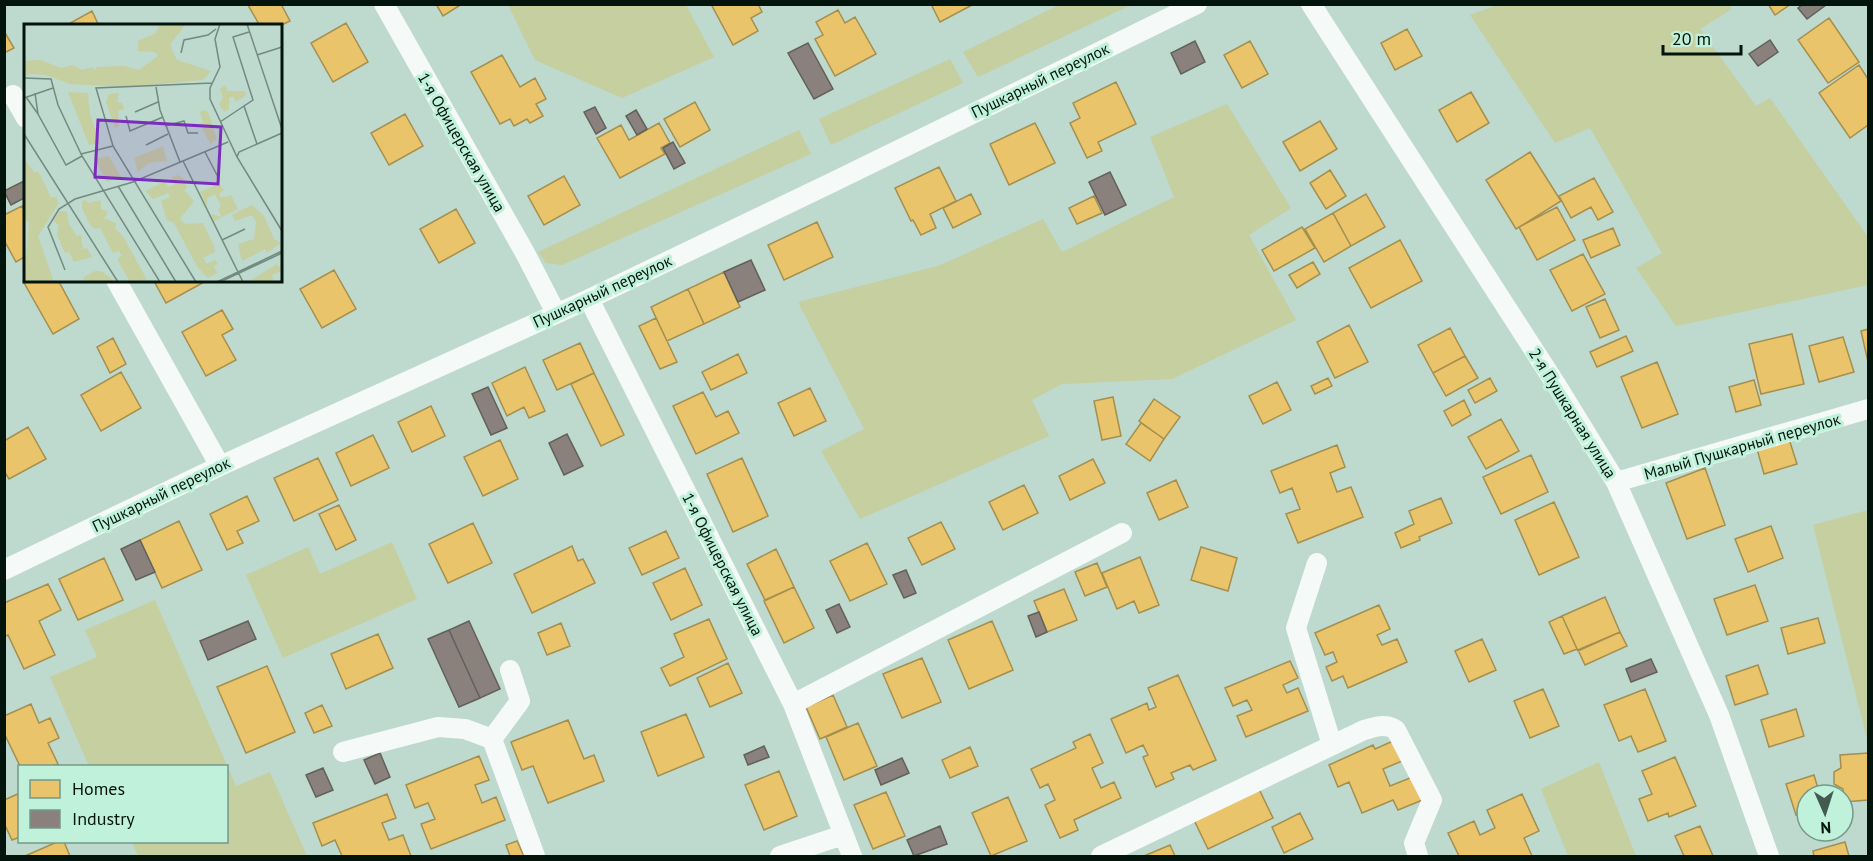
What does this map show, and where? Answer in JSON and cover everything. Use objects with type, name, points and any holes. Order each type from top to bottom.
[{"type":"street","name":"1-я Офицерская улица","points":[[384,4],[525,253],[556,313]]},
{"type":"street","name":"Пушкарный переулок","points":[[4,570],[220,466],[589,299],[1197,4]]},
{"type":"street","name":"2-я Пушкарная улица","points":[[1311,4],[1557,386],[1616,482],[1719,715],[1769,856]]},
{"type":"street","points":[[13,95],[24,114]]},
{"type":"street","points":[[117,282],[220,466]]},
{"type":"street","name":"1-я Офицерская улица","points":[[589,299],[793,704],[852,856]]},
{"type":"street","name":"Малый Пушкарный переулок","points":[[1616,482],[1869,409]]},
{"type":"street","points":[[793,704],[1122,533]]},
{"type":"street","points":[[1317,563],[1296,628],[1332,745]]},
{"type":"street","points":[[492,739],[520,701],[510,670]]},
{"type":"street","points":[[1101,856],[1364,730],[1382,725],[1396,730],[1432,800],[1414,843],[1418,856]]},
{"type":"street","points":[[343,752],[438,727],[465,729],[492,739],[535,856]]},
{"type":"street","points":[[780,856],[843,835]]},
{"type":"green space","points":[[1061,4],[1131,5],[978,77],[963,52]]},
{"type":"green space","points":[[1500,4],[1729,5],[1732,9],[1700,29],[1756,106],[1770,98],[1868,237],[1868,285],[1676,326],[1636,268],[1662,253],[1590,128],[1555,143],[1470,15]]},
{"type":"green space","points":[[508,5],[686,5],[714,57],[622,98],[535,60]]},
{"type":"green space","points":[[950,59],[963,83],[831,145],[819,119]]},
{"type":"green space","points":[[1227,104],[1291,208],[1249,235],[1296,320],[1172,379],[1062,384],[1032,400],[1049,436],[860,519],[821,451],[864,429],[798,302],[938,266],[1043,219],[1062,252],[1174,197],[1150,137]]},
{"type":"green space","points":[[799,130],[811,154],[562,265],[546,263],[538,252]]},
{"type":"green space","points":[[1868,510],[1868,743],[1813,525]]},
{"type":"green space","points":[[392,542],[417,599],[283,658],[246,575],[308,547],[320,574]]},
{"type":"green space","points":[[155,600],[227,765],[89,765],[50,677],[97,657],[85,630]]},
{"type":"green space","points":[[1599,762],[1636,856],[1568,856],[1541,789]]},
{"type":"green space","points":[[228,768],[236,786],[270,772],[307,856],[138,856],[132,843],[228,843]]},
{"type":"building: Homes","points":[[281,4],[290,21],[282,25],[259,24],[248,5]]},
{"type":"building: Homes","points":[[436,4],[462,4],[443,16]]},
{"type":"building: Homes","points":[[711,4],[758,4],[762,12],[751,18],[758,31],[733,45]]},
{"type":"building: Homes","points":[[931,4],[974,4],[940,22]]},
{"type":"building: Homes","points":[[1768,4],[1791,4],[1775,15]]},
{"type":"building: Homes","points":[[838,10],[845,23],[855,17],[876,54],[835,76],[815,39],[823,35],[816,22]]},
{"type":"building: Homes","points":[[92,11],[98,24],[69,24]]},
{"type":"building: Homes","points":[[1829,18],[1859,62],[1828,83],[1798,40]]},
{"type":"building: Homes","points":[[346,23],[368,62],[333,82],[311,43]]},
{"type":"building: Homes","points":[[1407,29],[1422,56],[1395,70],[1381,43]]},
{"type":"building: Homes","points":[[4,31],[14,48],[4,53]]},
{"type":"building: Homes","points":[[1250,41],[1268,74],[1242,88],[1224,55]]},
{"type":"building: Homes","points":[[502,55],[520,87],[535,78],[546,99],[536,104],[543,116],[530,123],[527,119],[514,126],[510,119],[500,124],[471,72]]},
{"type":"building: Homes","points":[[1859,65],[1868,79],[1868,125],[1850,138],[1819,93]]},
{"type":"building: Homes","points":[[1116,82],[1136,124],[1098,142],[1102,151],[1087,158],[1070,123],[1080,118],[1073,103]]},
{"type":"building: Homes","points":[[1471,92],[1489,123],[1457,142],[1439,110]]},
{"type":"building: Homes","points":[[695,102],[710,130],[680,147],[664,119]]},
{"type":"building: Homes","points":[[405,114],[423,146],[389,165],[371,133]]},
{"type":"building: Homes","points":[[1320,121],[1337,149],[1300,171],[1283,142]]},
{"type":"building: Homes","points":[[659,123],[670,143],[661,148],[665,154],[620,178],[597,138],[621,125],[629,140]]},
{"type":"building: Homes","points":[[1035,123],[1055,163],[1009,185],[990,144]]},
{"type":"building: Homes","points":[[1530,152],[1561,201],[1516,229],[1486,180]]},
{"type":"building: Homes","points":[[939,167],[956,201],[930,214],[936,228],[921,235],[913,220],[911,221],[895,188]]},
{"type":"building: Homes","points":[[1330,170],[1346,196],[1326,209],[1310,183]]},
{"type":"building: Homes","points":[[564,176],[580,205],[544,225],[528,196]]},
{"type":"building: Homes","points":[[1594,178],[1613,212],[1598,220],[1591,207],[1571,218],[1559,196]]},
{"type":"building: Homes","points":[[971,194],[981,214],[953,228],[943,208]]},
{"type":"building: Homes","points":[[1366,194],[1385,227],[1351,246],[1333,213]]},
{"type":"building: Homes","points":[[1094,196],[1102,213],[1077,224],[1069,208]]},
{"type":"building: Homes","points":[[22,206],[24,210],[24,257],[16,262],[4,240],[4,215]]},
{"type":"building: Homes","points":[[1557,207],[1575,240],[1537,260],[1519,227]]},
{"type":"building: Homes","points":[[456,209],[475,243],[439,263],[420,229]]},
{"type":"building: Homes","points":[[1333,213],[1351,246],[1324,262],[1305,229]]},
{"type":"building: Homes","points":[[817,222],[833,257],[784,280],[768,245]]},
{"type":"building: Homes","points":[[1302,227],[1315,248],[1274,271],[1262,250]]},
{"type":"building: Homes","points":[[1613,228],[1620,245],[1591,258],[1583,240]]},
{"type":"building: Homes","points":[[1400,240],[1422,281],[1371,308],[1349,268]]},
{"type":"building: Homes","points":[[1583,254],[1605,294],[1572,311],[1550,270]]},
{"type":"building: Homes","points":[[1313,262],[1320,274],[1297,288],[1289,275]]},
{"type":"building: Homes","points":[[334,270],[356,309],[322,328],[300,289]]},
{"type":"building: Homes","points":[[724,272],[740,307],[704,324],[688,289]]},
{"type":"building: Homes","points":[[23,281],[59,282],[79,319],[53,334]]},
{"type":"building: Homes","points":[[155,282],[204,282],[166,303]]},
{"type":"building: Homes","points":[[688,289],[704,324],[667,341],[651,307]]},
{"type":"building: Homes","points":[[1605,299],[1619,330],[1600,338],[1586,307]]},
{"type":"building: Homes","points":[[222,310],[233,329],[222,335],[236,360],[206,376],[182,332]]},
{"type":"building: Homes","points":[[656,318],[677,362],[660,369],[639,326]]},
{"type":"building: Homes","points":[[1349,325],[1368,362],[1335,378],[1317,342]]},
{"type":"building: Homes","points":[[1450,328],[1465,356],[1433,373],[1418,345]]},
{"type":"building: Homes","points":[[1868,329],[1868,362],[1861,331]]},
{"type":"building: Homes","points":[[1792,334],[1804,384],[1761,394],[1749,344]]},
{"type":"building: Homes","points":[[1626,336],[1633,351],[1597,367],[1590,352]]},
{"type":"building: Homes","points":[[1843,337],[1854,372],[1819,382],[1809,346]]},
{"type":"building: Homes","points":[[113,338],[126,364],[110,373],[97,347]]},
{"type":"building: Homes","points":[[580,343],[594,373],[557,390],[543,360]]},
{"type":"building: Homes","points":[[738,354],[747,373],[711,390],[702,372]]},
{"type":"building: Homes","points":[[1465,356],[1478,378],[1446,396],[1433,373]]},
{"type":"building: Homes","points":[[1657,362],[1678,414],[1642,428],[1621,377]]},
{"type":"building: Homes","points":[[525,367],[545,411],[529,418],[524,407],[507,416],[492,383]]},
{"type":"building: Homes","points":[[121,372],[141,408],[101,431],[81,395]]},
{"type":"building: Homes","points":[[594,373],[624,435],[601,446],[571,384]]},
{"type":"building: Homes","points":[[1328,378],[1332,386],[1315,394],[1311,386]]},
{"type":"building: Homes","points":[[1490,378],[1497,391],[1475,403],[1468,390]]},
{"type":"building: Homes","points":[[1754,380],[1761,405],[1736,412],[1729,387]]},
{"type":"building: Homes","points":[[1277,382],[1291,410],[1263,424],[1249,396]]},
{"type":"building: Homes","points":[[810,388],[826,421],[794,436],[778,403]]},
{"type":"building: Homes","points":[[703,392],[716,417],[728,411],[739,433],[696,454],[673,406]]},
{"type":"building: Homes","points":[[1113,397],[1121,436],[1102,440],[1094,401]]},
{"type":"building: Homes","points":[[1154,399],[1180,417],[1164,439],[1139,421]]},
{"type":"building: Homes","points":[[1464,400],[1471,415],[1452,426],[1444,411]]},
{"type":"building: Homes","points":[[431,406],[445,436],[412,452],[398,422]]},
{"type":"building: Homes","points":[[1501,419],[1519,451],[1486,469],[1468,437]]},
{"type":"building: Homes","points":[[1141,423],[1164,439],[1150,461],[1126,444]]},
{"type":"building: Homes","points":[[28,427],[46,459],[9,479],[4,471],[4,441]]},
{"type":"building: Homes","points":[[373,435],[389,468],[351,486],[336,453]]},
{"type":"building: Homes","points":[[1789,439],[1797,464],[1764,474],[1757,449]]},
{"type":"building: Homes","points":[[500,440],[518,479],[483,496],[464,457]]},
{"type":"building: Homes","points":[[1337,445],[1345,467],[1330,473],[1337,492],[1351,487],[1363,517],[1298,543],[1286,514],[1300,509],[1292,488],[1280,493],[1271,471]]},
{"type":"building: Homes","points":[[1531,455],[1548,492],[1501,514],[1483,477]]},
{"type":"building: Homes","points":[[318,458],[338,500],[294,521],[274,478]]},
{"type":"building: Homes","points":[[742,458],[768,516],[733,532],[707,474]]},
{"type":"building: Homes","points":[[1093,459],[1105,483],[1070,500],[1059,476]]},
{"type":"building: Homes","points":[[1705,468],[1725,525],[1687,539],[1666,483]]},
{"type":"building: Homes","points":[[1176,480],[1188,507],[1159,520],[1147,493]]},
{"type":"building: Homes","points":[[1024,485],[1038,513],[1003,530],[989,502]]},
{"type":"building: Homes","points":[[247,496],[259,521],[237,531],[243,543],[227,550],[210,514]]},
{"type":"building: Homes","points":[[1441,498],[1452,523],[1419,537],[1420,540],[1401,548],[1395,533],[1414,524],[1409,511]]},
{"type":"building: Homes","points":[[1554,502],[1579,557],[1539,575],[1515,520]]},
{"type":"building: Homes","points":[[339,505],[356,540],[336,550],[319,514]]},
{"type":"building: Homes","points":[[179,521],[202,570],[162,588],[140,540]]},
{"type":"building: Homes","points":[[941,522],[955,549],[922,565],[908,538]]},
{"type":"building: Homes","points":[[473,523],[492,563],[448,583],[429,544]]},
{"type":"building: Homes","points":[[1771,526],[1783,558],[1748,572],[1735,539]]},
{"type":"building: Homes","points":[[666,531],[679,558],[642,575],[629,548]]},
{"type":"building: Homes","points":[[867,543],[887,584],[850,601],[830,561]]},
{"type":"building: Homes","points":[[572,546],[578,561],[583,559],[595,583],[532,613],[514,574]]},
{"type":"building: Homes","points":[[1201,547],[1237,558],[1228,591],[1191,580]]},
{"type":"building: Homes","points":[[776,549],[794,587],[765,600],[747,564]]},
{"type":"building: Homes","points":[[1140,557],[1159,605],[1139,613],[1134,601],[1117,609],[1102,573]]},
{"type":"building: Homes","points":[[104,558],[123,600],[78,620],[59,579]]},
{"type":"building: Homes","points":[[1097,563],[1107,587],[1085,596],[1075,572]]},
{"type":"building: Homes","points":[[685,568],[702,605],[671,620],[653,583]]},
{"type":"building: Homes","points":[[48,584],[61,610],[39,621],[55,655],[24,669],[8,635],[4,637],[4,603]]},
{"type":"building: Homes","points":[[1755,585],[1768,621],[1727,635],[1714,599]]},
{"type":"building: Homes","points":[[794,587],[814,628],[784,643],[764,601]]},
{"type":"building: Homes","points":[[1064,589],[1077,620],[1047,632],[1034,601]]},
{"type":"building: Homes","points":[[1605,597],[1620,632],[1578,651],[1562,616]]},
{"type":"building: Homes","points":[[1379,605],[1390,629],[1377,635],[1382,645],[1397,639],[1407,662],[1348,688],[1343,676],[1332,681],[1326,667],[1337,662],[1333,652],[1325,655],[1315,633]]},
{"type":"building: Homes","points":[[1562,616],[1577,649],[1564,654],[1549,622]]},
{"type":"building: Homes","points":[[1818,618],[1825,643],[1788,654],[1781,628]]},
{"type":"building: Homes","points":[[709,619],[727,659],[670,686],[661,668],[684,657],[674,634]]},
{"type":"building: Homes","points":[[992,621],[1013,670],[969,689],[948,640]]},
{"type":"building: Homes","points":[[561,623],[570,646],[547,655],[538,633]]},
{"type":"building: Homes","points":[[1620,632],[1627,646],[1585,665],[1578,650]]},
{"type":"building: Homes","points":[[378,634],[393,668],[346,689],[331,654]]},
{"type":"building: Homes","points":[[1482,639],[1496,670],[1469,682],[1455,651]]},
{"type":"building: Homes","points":[[922,658],[941,702],[902,718],[883,674]]},
{"type":"building: Homes","points":[[1290,661],[1298,678],[1283,685],[1287,693],[1298,688],[1308,711],[1246,737],[1237,716],[1252,710],[1247,700],[1233,706],[1225,688]]},
{"type":"building: Homes","points":[[728,663],[742,693],[710,707],[697,678]]},
{"type":"building: Homes","points":[[1758,665],[1768,694],[1735,705],[1726,676]]},
{"type":"building: Homes","points":[[267,666],[295,732],[246,753],[217,687]]},
{"type":"building: Homes","points":[[1178,675],[1216,760],[1193,770],[1190,765],[1171,773],[1174,779],[1156,787],[1143,757],[1148,755],[1143,745],[1126,753],[1111,719],[1147,703],[1149,710],[1156,707],[1148,688]]},
{"type":"building: Homes","points":[[1543,689],[1559,726],[1530,738],[1514,701]]},
{"type":"building: Homes","points":[[1645,689],[1666,741],[1638,752],[1631,736],[1619,741],[1604,705]]},
{"type":"building: Homes","points":[[833,695],[847,727],[820,739],[806,707]]},
{"type":"building: Homes","points":[[31,704],[39,723],[50,718],[59,738],[48,743],[58,764],[20,765],[4,733],[4,716]]},
{"type":"building: Homes","points":[[322,705],[332,726],[314,733],[305,713]]},
{"type":"building: Homes","points":[[1796,709],[1804,736],[1769,747],[1761,720]]},
{"type":"building: Homes","points":[[686,714],[704,757],[658,776],[641,732]]},
{"type":"building: Homes","points":[[568,720],[584,759],[594,755],[604,781],[548,803],[533,766],[522,770],[511,742]]},
{"type":"building: Homes","points":[[858,723],[877,766],[844,780],[826,737]]},
{"type":"building: Homes","points":[[1090,734],[1103,763],[1092,768],[1101,788],[1114,782],[1121,798],[1074,820],[1078,830],[1060,838],[1045,805],[1055,800],[1048,784],[1040,788],[1031,769],[1076,748],[1073,742]]},
{"type":"building: Homes","points":[[1393,741],[1402,761],[1383,769],[1390,786],[1415,776],[1425,799],[1398,810],[1393,800],[1362,813],[1349,782],[1338,787],[1329,765],[1373,745],[1375,749]]},
{"type":"building: Homes","points":[[970,747],[978,766],[950,778],[942,760]]},
{"type":"building: Homes","points":[[1868,753],[1868,800],[1855,801],[1855,783],[1834,783],[1834,772],[1841,768],[1840,755]]},
{"type":"building: Homes","points":[[479,756],[489,780],[475,785],[482,803],[496,797],[505,820],[431,849],[421,824],[435,819],[428,803],[415,808],[406,785]]},
{"type":"building: Homes","points":[[1675,757],[1696,806],[1669,817],[1668,813],[1648,821],[1639,799],[1652,794],[1642,771]]},
{"type":"building: Homes","points":[[779,771],[797,816],[764,830],[745,785]]},
{"type":"building: Homes","points":[[1814,775],[1816,783],[1795,783],[1795,812],[1786,784]]},
{"type":"building: Homes","points":[[1259,789],[1273,818],[1208,849],[1194,820]]},
{"type":"building: Homes","points":[[886,792],[905,836],[873,849],[854,805]]},
{"type":"building: Homes","points":[[18,794],[18,838],[12,840],[4,823],[4,800]]},
{"type":"building: Homes","points":[[387,794],[396,818],[382,823],[389,840],[403,835],[411,856],[342,856],[335,840],[322,846],[313,823]]},
{"type":"building: Homes","points":[[1522,794],[1539,831],[1524,838],[1532,856],[1459,856],[1448,833],[1474,821],[1480,835],[1495,828],[1487,810]]},
{"type":"building: Homes","points":[[1008,797],[1027,841],[991,856],[972,813]]},
{"type":"building: Homes","points":[[1300,813],[1313,839],[1284,853],[1272,827]]},
{"type":"building: Homes","points":[[1700,826],[1713,856],[1684,856],[1675,836]]},
{"type":"building: Homes","points":[[517,841],[524,856],[510,856],[506,845]]},
{"type":"building: Homes","points":[[55,843],[64,843],[70,856],[25,856]]},
{"type":"building: Homes","points":[[1845,843],[1849,856],[1814,856],[1813,851]]},
{"type":"building: Homes","points":[[1170,845],[1175,856],[1144,856]]},
{"type":"building: Industry","points":[[1803,4],[1826,5],[1807,19],[1798,8]]},
{"type":"building: Industry","points":[[1770,40],[1778,52],[1758,66],[1749,54]]},
{"type":"building: Industry","points":[[1195,41],[1205,62],[1181,74],[1171,53]]},
{"type":"building: Industry","points":[[808,43],[833,89],[814,99],[788,53]]},
{"type":"building: Industry","points":[[595,107],[606,128],[596,134],[584,112]]},
{"type":"building: Industry","points":[[636,110],[647,129],[637,135],[626,116]]},
{"type":"building: Industry","points":[[673,142],[685,163],[674,169],[663,148]]},
{"type":"building: Industry","points":[[1110,172],[1126,205],[1105,215],[1089,182]]},
{"type":"building: Industry","points":[[24,181],[24,198],[11,205],[4,191]]},
{"type":"building: Industry","points":[[751,260],[765,290],[738,302],[724,272]]},
{"type":"building: Industry","points":[[488,387],[507,428],[491,435],[472,394]]},
{"type":"building: Industry","points":[[567,434],[583,466],[564,475],[549,443]]},
{"type":"building: Industry","points":[[140,540],[155,572],[136,580],[121,549]]},
{"type":"building: Industry","points":[[906,570],[916,593],[904,598],[893,575]]},
{"type":"building: Industry","points":[[839,604],[850,627],[837,633],[826,610]]},
{"type":"building: Industry","points":[[1039,612],[1047,632],[1036,637],[1028,616]]},
{"type":"building: Industry","points":[[248,621],[256,639],[208,660],[200,641]]},
{"type":"building: Industry","points":[[469,621],[500,689],[480,698],[449,630]]},
{"type":"building: Industry","points":[[449,630],[480,698],[459,707],[428,639]]},
{"type":"building: Industry","points":[[1651,659],[1657,672],[1631,682],[1626,669]]},
{"type":"building: Industry","points":[[764,746],[769,757],[748,765],[744,755]]},
{"type":"building: Industry","points":[[380,753],[390,777],[375,784],[364,760]]},
{"type":"building: Industry","points":[[902,758],[909,773],[881,785],[875,770]]},
{"type":"building: Industry","points":[[323,768],[333,790],[316,797],[306,775]]},
{"type":"building: Industry","points":[[940,826],[947,844],[914,856],[907,840]]}]
